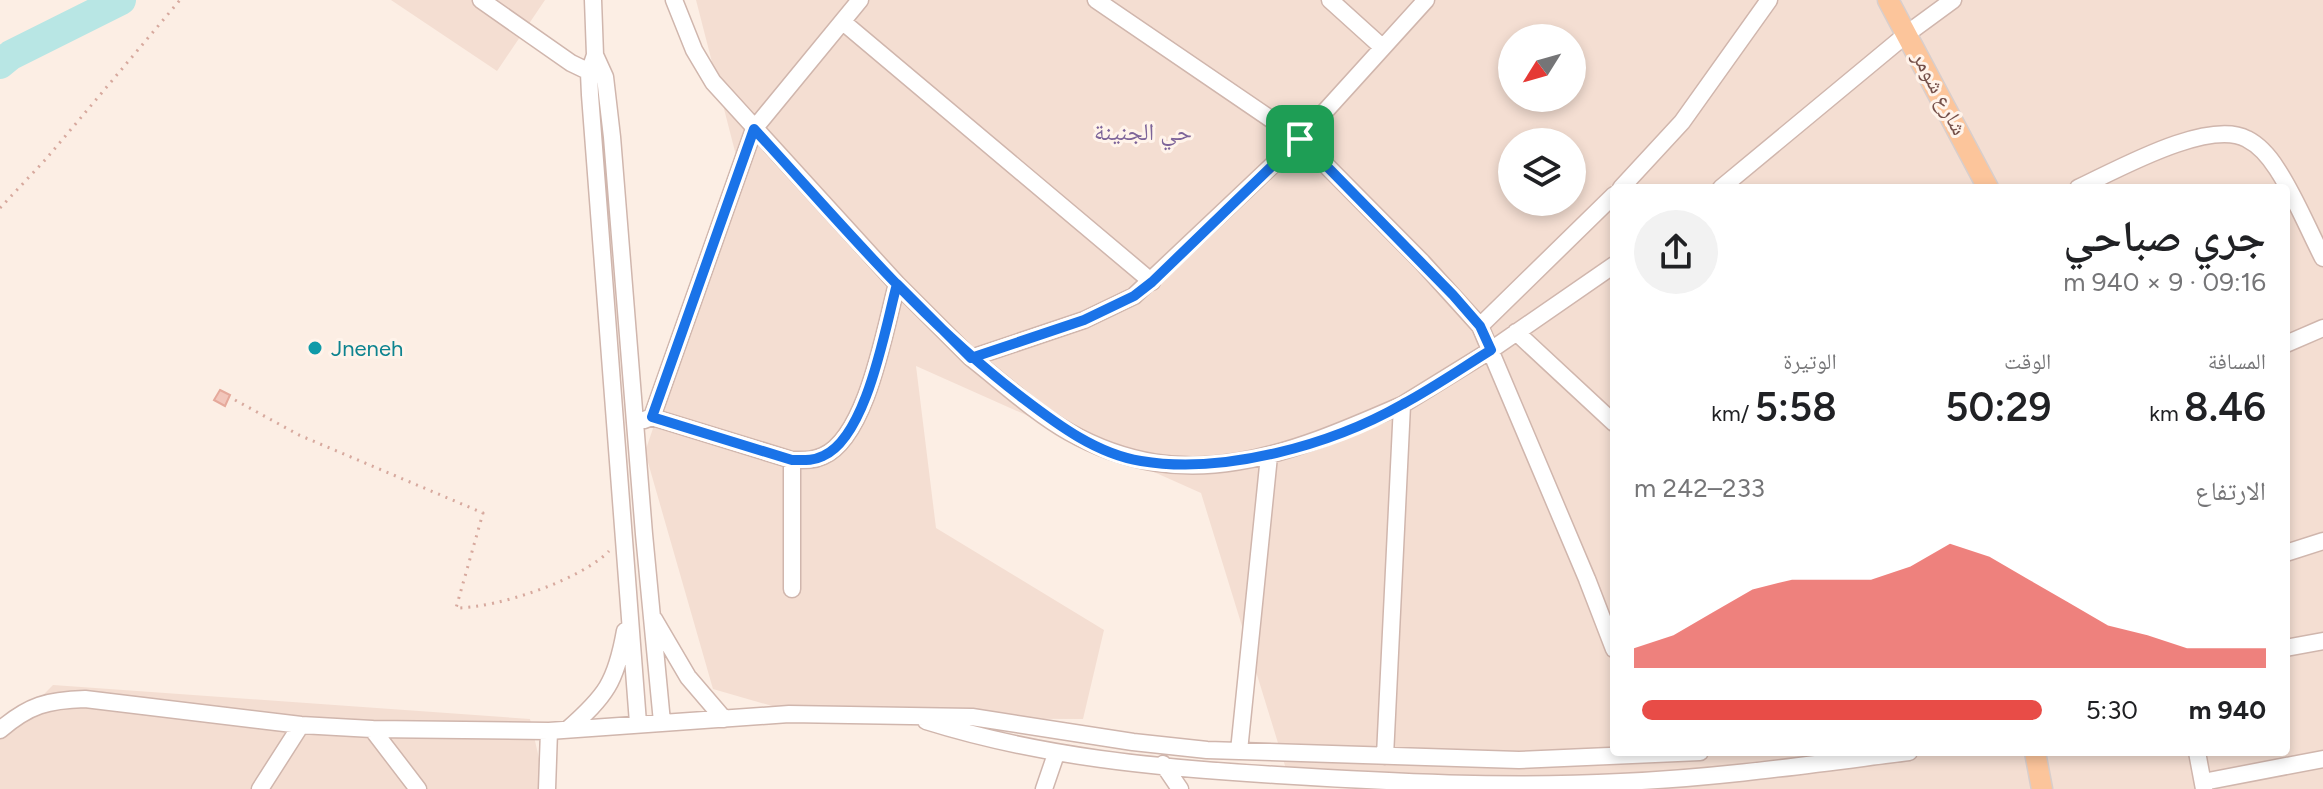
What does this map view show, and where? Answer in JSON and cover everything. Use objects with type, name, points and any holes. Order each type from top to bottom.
[{"type":"main road","name":"شارع شومر","points":[[1888,0],[1986,184]]},
{"type":"main road","points":[[2036,756],[2042,789]]},
{"type":"street","points":[[481,0],[597,75]]},
{"type":"street","points":[[593,0],[595,55],[635,423],[662,722]]},
{"type":"street","points":[[674,0],[694,50],[713,82],[897,284],[971,358],[1067,430],[1137,461],[1203,465],[1269,456],[1338,433],[1402,405],[1491,350],[1610,268]]},
{"type":"street","points":[[652,417],[754,129],[860,0]]},
{"type":"street","points":[[1096,0],[1300,139],[1422,262],[1480,326],[1610,639]]},
{"type":"street","points":[[1330,0],[1382,47]]},
{"type":"street","points":[[971,358],[1084,320],[1117,305],[1152,282],[1300,139],[1426,0]]},
{"type":"street","points":[[1625,184],[1682,122],[1769,0]]},
{"type":"street","points":[[1726,184],[1908,33],[1953,0]]},
{"type":"street","points":[[843,22],[1152,282]]},
{"type":"street","points":[[597,75],[615,428],[638,723]]},
{"type":"street","points":[[2087,184],[2172,145],[2208,135],[2232,134],[2247,139],[2263,151],[2285,184]]},
{"type":"street","points":[[2290,193],[2323,258]]},
{"type":"street","points":[[1480,326],[1610,199]]},
{"type":"street","points":[[615,428],[652,417],[792,460],[810,460],[828,453],[859,416],[897,284]]},
{"type":"street","points":[[2290,342],[2323,328]]},
{"type":"street","points":[[1516,332],[1610,419]]},
{"type":"street","points":[[1385,756],[1402,405]]},
{"type":"street","points":[[1239,751],[1269,456]]},
{"type":"street","points":[[792,460],[792,589]]},
{"type":"street","points":[[2290,552],[2323,541]]},
{"type":"street","points":[[567,730],[601,700],[612,681],[620,660],[629,610]]},
{"type":"street","points":[[651,614],[688,677],[724,719]]},
{"type":"street","points":[[2290,647],[2323,641]]},
{"type":"street","points":[[0,730],[38,704],[85,699],[301,725],[372,729],[549,731],[789,714],[972,717],[1154,744],[1239,751],[1519,760],[1610,755]]},
{"type":"street","points":[[910,716],[967,734],[1056,754],[1164,767],[1522,787],[1719,782],[1884,756]]},
{"type":"street","points":[[260,789],[301,725]]},
{"type":"street","points":[[372,729],[418,789]]},
{"type":"street","points":[[547,789],[549,731]]},
{"type":"street","points":[[1154,744],[1164,767],[1180,789]]},
{"type":"street","points":[[1044,789],[1056,754]]},
{"type":"street","points":[[2198,756],[2204,786],[2323,759]]},
{"type":"path","points":[[0,208],[46,159],[180,0]]},
{"type":"path","points":[[235,400],[299,435],[483,513],[456,608],[473,608],[552,585],[598,562],[622,536]]},
{"type":"shaded area","points":[[391,0],[545,0],[497,71]]},
{"type":"shaded area","points":[[696,0],[2323,0],[2323,789],[1416,789],[1286,769],[1201,493],[916,366],[936,528],[1104,630],[1083,719],[814,718],[713,689],[645,452],[740,171]]},
{"type":"shaded area","points":[[53,685],[530,719],[546,789],[0,789],[0,739]]},
{"type":"building","points":[[220,390],[230,395],[225,406],[214,400]]},
{"type":"waterway","points":[[0,64],[11,55],[121,0]]},
{"type":"place","name":"Jneneh","points":[[315,348]]},
{"type":"district","name":"حي الجنينة","points":[[1143,131]]},
{"type":"route","points":[[1300,139],[1152,282],[1134,296],[1084,320],[971,358],[897,284],[859,416],[837,445],[822,457],[792,460],[652,417],[754,129],[897,284],[971,358],[1067,430],[1137,461],[1173,465],[1203,465],[1269,456],[1338,433],[1402,405],[1491,350],[1480,326],[1453,295],[1300,139]]}]
